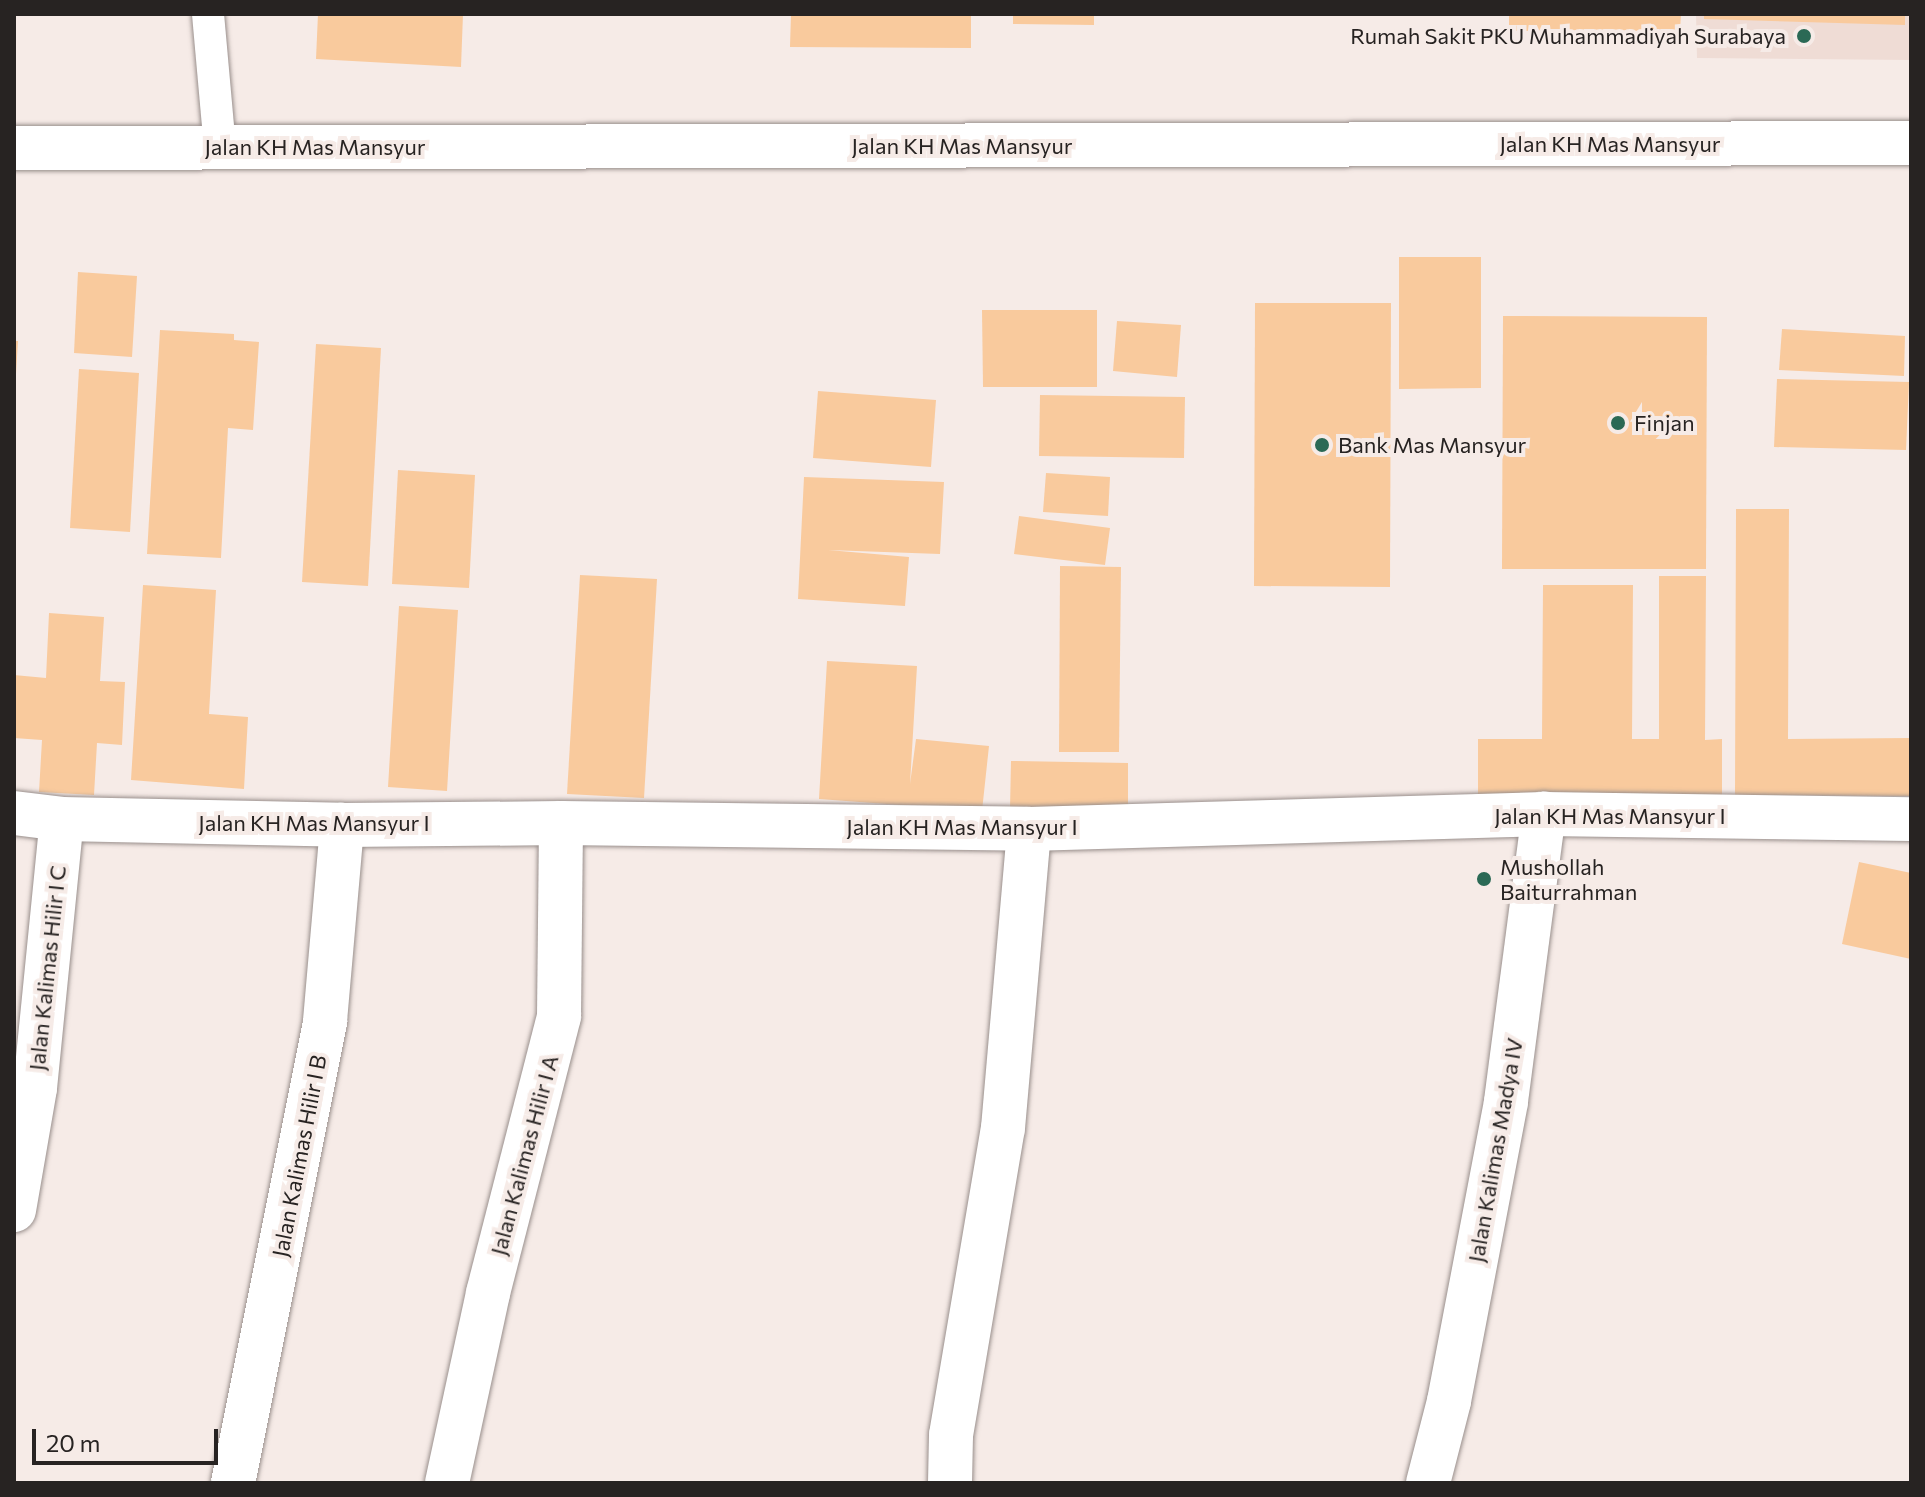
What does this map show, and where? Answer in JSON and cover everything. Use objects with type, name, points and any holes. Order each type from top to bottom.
[{"type":"street","name":"Jalan KH Mas Mansyur","points":[[14,148],[1911,143]]},
{"type":"street","name":"Jalan KH Mas Mansyur I","points":[[14,813],[62,819],[342,825],[561,823],[1029,829],[1544,814],[1911,819]]},
{"type":"street","name":"Jalan Kalimas Madya IV","points":[[1428,1483],[1449,1401],[1506,1101],[1544,814]]},
{"type":"street","name":"Jalan Kalimas Hilir I C","points":[[14,1210],[35,1088],[62,819]]},
{"type":"street","name":"Jalan Kalimas Hilir I A","points":[[447,1483],[488,1293],[559,1016],[561,823]]},
{"type":"street","name":"Jalan Kalimas Hilir I B","points":[[233,1483],[325,1021],[342,825]]},
{"type":"street","points":[[950,1483],[951,1435],[1003,1128],[1029,829]]},
{"type":"lane","points":[[208,14],[220,148]]},
{"type":"shaded area","name":"Rumah Sakit PKU Muhammadiyah Surabaya","points":[[1696,14],[1911,14],[1911,60],[1697,58]]},
{"type":"building","points":[[318,14],[463,14],[461,67],[316,59]]},
{"type":"building","points":[[791,14],[971,14],[971,48],[790,47]]},
{"type":"building","points":[[1013,14],[1094,14],[1094,25],[1013,24]]},
{"type":"building","points":[[1509,14],[1681,14],[1680,31],[1509,31]]},
{"type":"building","points":[[1704,14],[1905,14],[1905,25],[1704,19]]},
{"type":"building","points":[[1399,257],[1481,257],[1481,388],[1399,389]]},
{"type":"building","points":[[78,272],[137,276],[132,357],[74,353]]},
{"type":"building","name":"Bank Mas Mansyur","points":[[1255,303],[1391,303],[1390,587],[1254,586]]},
{"type":"building","points":[[982,310],[1097,310],[1097,387],[983,387]]},
{"type":"building","points":[[1503,316],[1707,317],[1706,569],[1502,569]]},
{"type":"building","points":[[1117,321],[1181,325],[1177,377],[1113,371]]},
{"type":"building","points":[[1782,329],[1905,336],[1904,376],[1779,370]]},
{"type":"building","points":[[160,330],[234,334],[234,340],[259,342],[253,430],[228,428],[221,558],[147,554]]},
{"type":"building","points":[[14,341],[18,341],[16,374],[14,374]]},
{"type":"building","points":[[316,344],[381,348],[368,586],[302,582]]},
{"type":"building","points":[[79,369],[139,373],[130,532],[70,528]]},
{"type":"building","points":[[1777,379],[1909,382],[1906,450],[1774,447]]},
{"type":"building","points":[[818,391],[936,400],[931,467],[813,458]]},
{"type":"building","points":[[1040,395],[1185,397],[1184,458],[1039,456]]},
{"type":"building","points":[[398,470],[475,475],[469,588],[392,584]]},
{"type":"building","points":[[1046,473],[1110,477],[1108,516],[1043,512]]},
{"type":"building","points":[[804,477],[944,482],[940,554],[828,550],[909,557],[905,606],[798,599]]},
{"type":"building","points":[[1736,509],[1789,509],[1788,739],[1911,738],[1911,796],[1735,795]]},
{"type":"building","points":[[1019,516],[1110,528],[1105,565],[1014,554]]},
{"type":"building","points":[[1060,566],[1121,567],[1119,752],[1059,752]]},
{"type":"building","points":[[580,575],[657,579],[644,798],[567,794]]},
{"type":"building","points":[[1659,576],[1706,576],[1705,740],[1722,739],[1722,802],[1478,801],[1478,739],[1542,739],[1543,585],[1633,585],[1632,739],[1659,739]]},
{"type":"building","points":[[143,585],[216,590],[209,714],[248,717],[244,789],[131,780]]},
{"type":"building","points":[[399,606],[458,610],[447,791],[388,787]]},
{"type":"building","points":[[49,613],[104,617],[100,681],[125,682],[122,745],[97,743],[94,795],[39,792],[42,740],[14,738],[14,675],[46,678]]},
{"type":"building","points":[[827,661],[917,666],[910,784],[916,739],[989,746],[982,811],[819,799]]},
{"type":"building","points":[[1011,761],[1128,763],[1128,810],[1010,809]]},
{"type":"building","points":[[1859,862],[1911,873],[1911,959],[1842,944]]},
{"type":"place","name":"Rumah Sakit PKU Muhammadiyah Surabaya","points":[[1804,36]]},
{"type":"place","name":"Finjan","points":[[1618,423]]},
{"type":"place","name":"Bank Mas Mansyur","points":[[1322,445]]},
{"type":"place","name":"Mushollah Baiturrahman","points":[[1484,879]]}]
